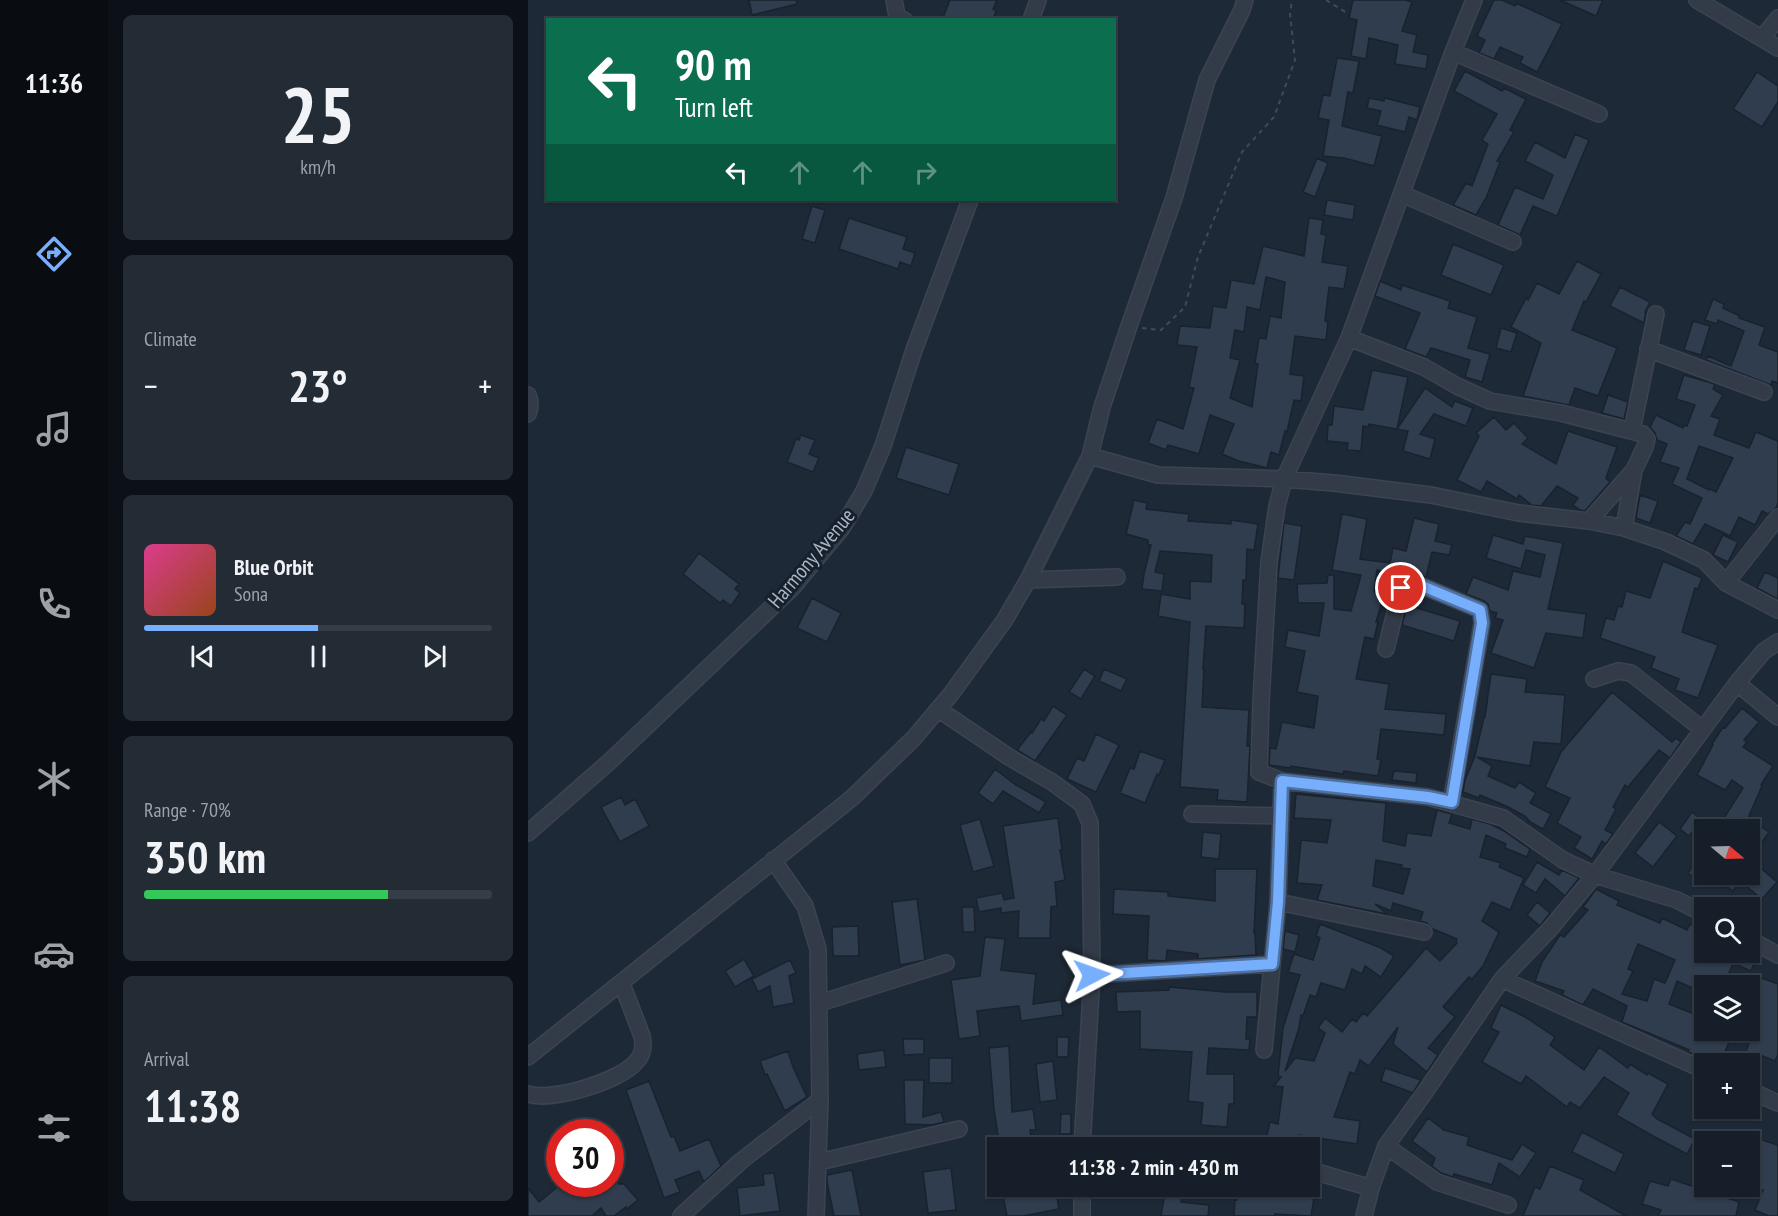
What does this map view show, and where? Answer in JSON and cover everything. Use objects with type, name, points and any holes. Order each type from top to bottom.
[{"type":"street","points":[[894,0],[897,16],[900,18]]},
{"type":"street","points":[[1032,18],[1038,0]]},
{"type":"street","points":[[528,1058],[852,798],[914,738],[1004,621],[1028,580],[1090,456],[1102,407],[1174,198],[1207,80],[1245,0]]},
{"type":"street","points":[[1474,0],[1348,338],[1284,479],[1277,506],[1269,562],[1259,772],[1282,781],[1428,797],[1503,818],[1563,860],[1595,875],[1677,900],[1694,909]]},
{"type":"street","points":[[1698,0],[1778,48]]},
{"type":"street","points":[[1762,38],[1778,18]]},
{"type":"street","points":[[1453,52],[1599,114]]},
{"type":"street","points":[[1402,194],[1513,242]]},
{"type":"street","name":"Harmony Avenue","points":[[528,833],[609,762],[785,595],[842,528],[864,491],[883,446],[915,350],[970,201]]},
{"type":"street","points":[[1632,430],[1656,314]]},
{"type":"street","points":[[1348,338],[1424,367],[1490,401],[1561,413],[1643,434],[1647,439],[1646,447],[1634,470],[1589,521]]},
{"type":"street","points":[[1648,349],[1764,392]]},
{"type":"street","points":[[528,395],[530,408],[528,414]]},
{"type":"street","points":[[1090,456],[1158,475],[1334,483],[1431,495],[1519,513],[1589,521],[1624,528],[1666,542],[1704,560],[1726,583],[1778,610]]},
{"type":"street","points":[[1624,528],[1634,470]]},
{"type":"street","points":[[1726,583],[1778,517]]},
{"type":"street","points":[[1028,580],[1116,577]]},
{"type":"street","points":[[1386,649],[1401,588],[1407,582],[1415,583],[1480,610],[1482,623],[1452,802]]},
{"type":"street","points":[[1364,1216],[1386,1146],[1503,979],[1549,930],[1595,875],[1737,683],[1764,651],[1778,642]]},
{"type":"street","points":[[1594,679],[1618,671],[1631,673],[1702,729]]},
{"type":"street","points":[[1737,683],[1778,717]]},
{"type":"street","points":[[938,709],[1009,758],[1052,782],[1082,804],[1090,823],[1092,975],[1083,1137]]},
{"type":"street","points":[[1264,1050],[1278,902],[1282,781]]},
{"type":"street","points":[[1192,814],[1281,816]]},
{"type":"street","points":[[773,861],[805,906],[818,949],[820,1100],[816,1216]]},
{"type":"street","points":[[1278,902],[1424,932]]},
{"type":"street","points":[[1760,945],[1778,955]]},
{"type":"street","points":[[820,1004],[946,963]]},
{"type":"street","points":[[1092,975],[1272,964]]},
{"type":"street","points":[[1503,979],[1694,1065]]},
{"type":"street","points":[[528,1094],[537,1096],[576,1091],[607,1082],[636,1062],[644,1045],[622,984]]},
{"type":"street","points":[[1760,1095],[1778,1103]]},
{"type":"street","points":[[681,1216],[741,1161],[820,1100]]},
{"type":"street","points":[[819,1162],[959,1129]]},
{"type":"street","points":[[1386,1146],[1437,1182],[1508,1205]]},
{"type":"street","points":[[1320,1173],[1371,1188]]},
{"type":"street","points":[[1082,1197],[1082,1216]]},
{"type":"path","points":[[1129,326],[1161,330],[1185,307],[1198,257],[1242,152],[1274,117],[1295,60],[1290,14],[1292,0]]},
{"type":"path","points":[[1326,0],[1347,13]]},
{"type":"building","points":[[749,0],[796,0],[797,4],[752,15]]},
{"type":"building","points":[[950,0],[997,0],[993,9],[996,11],[994,18],[943,18]]},
{"type":"building","points":[[1353,0],[1412,2],[1402,31],[1417,35],[1413,52],[1428,55],[1426,69],[1395,64],[1398,45],[1369,38],[1366,59],[1351,56],[1357,20],[1349,18]]},
{"type":"building","points":[[1494,0],[1502,0],[1515,6],[1516,3],[1562,24],[1537,72],[1520,63],[1523,57],[1500,47],[1494,59],[1479,53],[1485,40],[1477,36]]},
{"type":"building","points":[[1560,0],[1603,0],[1596,16]]},
{"type":"building","points":[[1337,58],[1359,61],[1353,93],[1348,92],[1342,126],[1382,136],[1374,166],[1344,158],[1323,156],[1329,120],[1318,118],[1323,95],[1330,96]]},
{"type":"building","points":[[1465,71],[1502,91],[1504,88],[1526,99],[1510,130],[1514,132],[1497,161],[1500,162],[1486,198],[1476,215],[1453,205],[1466,183],[1472,186],[1488,144],[1482,140],[1497,114],[1454,91]]},
{"type":"building","points":[[1757,72],[1778,86],[1778,102],[1762,127],[1733,109]]},
{"type":"building","points":[[1369,98],[1384,101],[1385,98],[1420,107],[1417,120],[1409,117],[1405,132],[1377,125],[1381,111],[1367,108]]},
{"type":"building","points":[[1575,134],[1589,140],[1557,216],[1533,206],[1520,235],[1498,225],[1515,187],[1543,199],[1553,175],[1525,161],[1535,142],[1565,158]]},
{"type":"building","points":[[1317,158],[1328,163],[1315,197],[1303,192]]},
{"type":"building","points":[[1327,200],[1355,205],[1353,220],[1324,215]]},
{"type":"building","points":[[812,206],[825,210],[815,243],[802,239]]},
{"type":"building","points":[[849,218],[907,237],[903,249],[915,253],[911,266],[900,262],[898,269],[839,249]]},
{"type":"building","points":[[1309,218],[1323,220],[1321,234],[1326,235],[1322,262],[1348,266],[1344,289],[1329,287],[1325,321],[1328,322],[1326,340],[1295,336],[1290,374],[1304,376],[1301,401],[1294,400],[1279,455],[1271,452],[1267,468],[1222,454],[1234,424],[1210,415],[1199,454],[1168,445],[1166,450],[1148,443],[1157,419],[1183,429],[1194,388],[1189,387],[1197,347],[1177,345],[1180,326],[1210,328],[1213,306],[1226,308],[1231,280],[1254,284],[1263,246],[1304,256]],"holes":[[[1266,277],[1285,282],[1281,318],[1270,316],[1266,339],[1259,338],[1252,407],[1230,398],[1240,360],[1230,358],[1235,330],[1244,332],[1247,307],[1260,310]]]},
{"type":"building","points":[[1453,244],[1504,265],[1491,295],[1441,275]]},
{"type":"building","points":[[1577,261],[1601,274],[1586,302],[1584,301],[1572,330],[1617,348],[1598,396],[1575,388],[1569,405],[1523,396],[1541,343],[1511,327],[1526,298],[1528,300],[1537,283],[1559,294]]},
{"type":"building","points":[[1380,281],[1401,290],[1402,285],[1450,301],[1448,308],[1477,317],[1468,348],[1490,354],[1482,382],[1465,377],[1470,360],[1431,348],[1426,357],[1405,349],[1420,313],[1375,296]]},
{"type":"building","points":[[1620,287],[1650,302],[1645,312],[1644,323],[1610,306]]},
{"type":"building","points":[[1713,299],[1724,304],[1723,308],[1740,316],[1739,318],[1765,327],[1759,345],[1778,352],[1778,383],[1772,381],[1771,385],[1706,360],[1708,356],[1731,366],[1744,331],[1718,320],[1717,324],[1705,320]]},
{"type":"building","points":[[1693,321],[1710,326],[1701,355],[1684,350]]},
{"type":"building","points":[[1501,328],[1517,333],[1511,352],[1496,348]]},
{"type":"building","points":[[1372,370],[1408,377],[1397,429],[1425,388],[1452,407],[1455,401],[1473,408],[1466,426],[1434,414],[1420,434],[1435,439],[1430,459],[1403,451],[1408,431],[1369,424],[1368,427],[1363,426],[1361,451],[1347,450],[1348,443],[1327,441],[1328,425],[1332,425],[1334,406],[1363,410]]},
{"type":"building","points":[[1684,375],[1715,384],[1713,389],[1723,395],[1711,416],[1720,419],[1714,435],[1749,448],[1756,432],[1778,441],[1778,503],[1776,508],[1768,514],[1762,511],[1755,525],[1739,517],[1730,536],[1705,524],[1693,544],[1676,536],[1685,522],[1690,524],[1702,498],[1672,484],[1679,468],[1660,462],[1667,444],[1657,440],[1650,427],[1656,415],[1683,428],[1684,425],[1687,426],[1695,405],[1676,399]],"holes":[[[1699,446],[1733,458],[1716,492],[1687,479]]]},
{"type":"building","points":[[1608,395],[1628,402],[1624,419],[1602,413]]},
{"type":"building","points":[[1494,417],[1506,430],[1514,423],[1528,438],[1522,444],[1556,464],[1568,431],[1617,447],[1606,478],[1610,482],[1585,511],[1573,505],[1578,498],[1557,486],[1541,506],[1532,505],[1519,495],[1517,499],[1487,481],[1481,492],[1457,480],[1479,436],[1476,433]]},
{"type":"building","points":[[801,435],[815,440],[809,454],[819,458],[813,472],[787,462],[796,439],[799,440]]},
{"type":"building","points":[[906,447],[959,464],[949,495],[896,478]]},
{"type":"building","points":[[1640,495],[1658,501],[1650,523],[1636,518]]},
{"type":"building","points":[[1134,500],[1147,503],[1146,509],[1189,514],[1188,521],[1231,524],[1231,520],[1258,524],[1254,550],[1247,549],[1246,580],[1243,580],[1242,604],[1245,604],[1244,628],[1206,626],[1203,669],[1202,707],[1249,710],[1247,802],[1217,800],[1218,790],[1180,787],[1190,622],[1158,616],[1161,594],[1190,599],[1190,581],[1211,582],[1212,555],[1160,551],[1155,572],[1164,574],[1162,591],[1142,589],[1151,545],[1148,545],[1148,540],[1126,534]]},
{"type":"building","points":[[1342,514],[1367,519],[1360,559],[1390,563],[1393,548],[1406,551],[1414,518],[1439,524],[1435,541],[1452,545],[1449,555],[1432,552],[1426,577],[1409,572],[1399,575],[1377,570],[1374,592],[1384,595],[1376,622],[1378,622],[1374,639],[1365,637],[1356,679],[1389,684],[1385,709],[1446,714],[1444,735],[1381,729],[1377,759],[1381,760],[1378,776],[1269,765],[1270,748],[1276,749],[1282,722],[1314,728],[1318,696],[1297,692],[1305,651],[1285,647],[1288,630],[1319,636],[1324,603],[1298,603],[1297,584],[1327,583],[1328,575],[1334,575],[1334,609],[1351,611],[1361,575],[1332,570]]},
{"type":"building","points":[[1284,523],[1302,526],[1294,580],[1278,578]]},
{"type":"building","points":[[1493,535],[1523,544],[1525,536],[1563,543],[1548,609],[1586,614],[1583,638],[1546,633],[1534,668],[1491,653],[1503,620],[1495,618],[1497,613],[1490,611],[1488,604],[1484,601],[1466,594],[1473,577],[1508,590],[1513,571],[1540,577],[1545,555],[1526,550],[1521,569],[1486,558]]},
{"type":"building","points":[[1723,535],[1738,542],[1728,562],[1713,555]]},
{"type":"building","points":[[699,553],[739,584],[735,589],[740,593],[731,606],[723,600],[720,603],[683,574]]},
{"type":"building","points":[[1663,561],[1702,578],[1698,589],[1695,588],[1682,632],[1718,645],[1698,698],[1675,690],[1679,679],[1651,668],[1655,657],[1600,638],[1606,618],[1614,620],[1618,606],[1622,607],[1626,591],[1650,598]]},
{"type":"building","points":[[1765,572],[1778,578],[1778,599],[1757,588]]},
{"type":"building","points":[[812,598],[841,613],[827,642],[797,628]]},
{"type":"building","points":[[1407,605],[1460,621],[1454,641],[1402,625]]},
{"type":"building","points":[[1084,669],[1095,676],[1081,699],[1069,692]]},
{"type":"building","points":[[1104,669],[1127,679],[1121,691],[1099,681]]},
{"type":"building","points":[[1491,674],[1527,679],[1525,692],[1565,695],[1561,744],[1534,742],[1530,766],[1477,757],[1492,766],[1488,776],[1515,788],[1519,782],[1536,793],[1530,803],[1551,814],[1543,829],[1506,806],[1480,795],[1479,798],[1463,792],[1485,717]]},
{"type":"building","points":[[1612,692],[1672,742],[1676,738],[1681,742],[1670,758],[1659,750],[1628,787],[1625,785],[1613,807],[1616,809],[1605,830],[1613,834],[1606,844],[1602,841],[1592,859],[1574,848],[1581,837],[1557,823],[1570,798],[1545,787],[1561,752]]},
{"type":"building","points":[[1053,706],[1067,715],[1035,761],[1017,750],[1041,719],[1044,721]]},
{"type":"building","points":[[1742,708],[1759,722],[1744,740],[1747,742],[1743,747],[1773,766],[1761,785],[1750,819],[1723,819],[1743,788],[1732,780],[1725,790],[1697,775],[1712,744],[1723,727],[1725,728]]},
{"type":"building","points":[[1096,734],[1119,745],[1096,792],[1067,779],[1077,758],[1084,761]]},
{"type":"building","points":[[1140,751],[1165,760],[1145,803],[1120,793],[1130,768],[1134,769]]},
{"type":"building","points":[[995,769],[1016,785],[1046,802],[1039,813],[1003,791],[993,804],[978,793]]},
{"type":"building","points":[[1394,771],[1417,773],[1416,783],[1392,780]]},
{"type":"building","points":[[1296,794],[1386,803],[1383,841],[1405,846],[1407,833],[1431,836],[1437,810],[1452,814],[1449,823],[1470,829],[1472,819],[1490,824],[1530,849],[1527,857],[1505,848],[1506,844],[1486,835],[1480,857],[1501,863],[1499,867],[1524,878],[1510,910],[1492,902],[1482,921],[1499,932],[1483,966],[1472,979],[1469,977],[1443,1007],[1455,1017],[1428,1048],[1438,1055],[1427,1072],[1393,1044],[1398,1027],[1369,1066],[1360,1060],[1355,1074],[1350,1072],[1334,1117],[1360,1121],[1357,1144],[1299,1135],[1299,1137],[1267,1137],[1270,1122],[1278,1124],[1283,1087],[1274,1086],[1281,1077],[1278,1076],[1283,1028],[1300,975],[1288,972],[1294,954],[1313,960],[1320,938],[1316,936],[1320,924],[1381,948],[1394,956],[1381,977],[1365,966],[1362,974],[1352,969],[1345,990],[1321,983],[1316,997],[1310,995],[1303,1016],[1301,1015],[1285,1071],[1295,1058],[1314,1061],[1325,1033],[1318,1028],[1325,1018],[1342,1032],[1352,1019],[1356,1022],[1363,1013],[1367,1016],[1426,948],[1440,961],[1457,943],[1457,939],[1420,921],[1423,912],[1393,903],[1391,911],[1375,904],[1387,914],[1317,900],[1322,885],[1297,883],[1301,840],[1327,843],[1331,820],[1294,818]],"holes":[[[1376,860],[1402,865],[1401,868],[1410,869],[1403,894],[1373,886]]]},
{"type":"building","points":[[621,797],[625,805],[635,799],[649,826],[620,842],[601,807]]},
{"type":"building","points":[[1692,812],[1701,819],[1694,819],[1694,830],[1689,836],[1680,829]]},
{"type":"building","points":[[1058,818],[1065,880],[1055,882],[1057,906],[1051,907],[1050,938],[1018,938],[1019,911],[1001,913],[1001,908],[979,912],[976,898],[1002,893],[1004,900],[1014,898],[1003,826]]},
{"type":"building","points":[[980,819],[994,866],[973,872],[960,825]]},
{"type":"building","points":[[1659,822],[1677,836],[1653,867],[1635,853]]},
{"type":"building","points":[[1760,826],[1769,832],[1760,845]]},
{"type":"building","points":[[1203,832],[1221,834],[1219,859],[1201,857]]},
{"type":"building","points":[[1537,862],[1559,875],[1562,870],[1579,878],[1565,896],[1545,879],[1536,893],[1523,885]]},
{"type":"building","points":[[1694,864],[1694,877],[1688,873]]},
{"type":"building","points":[[1760,868],[1777,882],[1762,899],[1745,885],[1760,885]]},
{"type":"building","points":[[1215,869],[1257,869],[1254,933],[1256,955],[1198,959],[1198,954],[1167,950],[1166,961],[1147,960],[1149,916],[1113,914],[1114,889],[1168,892],[1168,896],[1215,901]]},
{"type":"building","points":[[1725,885],[1737,885],[1733,891]]},
{"type":"building","points":[[1596,889],[1619,901],[1617,905],[1660,923],[1662,918],[1687,930],[1690,924],[1694,926],[1694,963],[1733,963],[1728,975],[1694,975],[1694,989],[1677,981],[1669,1004],[1694,1014],[1694,1041],[1729,1042],[1724,1053],[1694,1054],[1622,1022],[1627,1006],[1593,989],[1583,1005],[1562,995],[1564,991],[1535,981],[1542,962],[1560,935],[1564,937],[1588,910],[1583,907]],"holes":[[[1638,944],[1675,960],[1665,983],[1654,979],[1647,1001],[1622,994],[1633,971],[1628,969]]]},
{"type":"building","points":[[917,899],[925,960],[900,965],[892,902]]},
{"type":"building","points":[[1537,902],[1550,913],[1540,926],[1527,915]]},
{"type":"building","points":[[962,907],[974,907],[975,932],[963,932]]},
{"type":"building","points":[[858,926],[859,956],[833,956],[832,927]]},
{"type":"building","points":[[1285,931],[1299,935],[1295,952],[1283,949]]},
{"type":"building","points":[[985,937],[1005,939],[1001,970],[1036,974],[1033,1004],[1061,1000],[1063,1015],[1021,1021],[1019,1006],[977,1011],[980,1036],[959,1039],[951,980],[980,976]]},
{"type":"building","points":[[744,959],[754,976],[735,987],[725,971]]},
{"type":"building","points":[[790,960],[796,973],[789,976],[794,1003],[773,1007],[770,986],[758,992],[752,979]]},
{"type":"building","points":[[1733,963],[1754,963],[1751,971]]},
{"type":"building","points":[[1760,977],[1778,984],[1778,1054],[1775,1061],[1760,1053],[1746,1053],[1750,1041],[1760,1041]]},
{"type":"building","points":[[1169,987],[1225,992],[1257,992],[1257,1017],[1247,1017],[1246,1039],[1250,1039],[1249,1050],[1209,1048],[1207,1074],[1234,1074],[1234,1104],[1229,1104],[1227,1127],[1201,1125],[1203,1103],[1188,1101],[1192,1052],[1140,1049],[1140,1011],[1117,1012],[1116,992],[1169,990]]},
{"type":"building","points":[[1501,1005],[1525,1017],[1555,1037],[1550,1045],[1584,1070],[1599,1047],[1628,1068],[1630,1064],[1647,1075],[1648,1073],[1668,1084],[1652,1114],[1657,1119],[1694,1138],[1687,1154],[1616,1115],[1629,1093],[1604,1077],[1580,1108],[1570,1102],[1567,1107],[1526,1076],[1521,1084],[1482,1062],[1499,1032],[1491,1028]]},
{"type":"building","points":[[1057,1037],[1069,1037],[1068,1057],[1057,1057]]},
{"type":"building","points":[[903,1039],[924,1039],[924,1054],[904,1055]]},
{"type":"building","points":[[1009,1046],[1012,1112],[1033,1109],[1036,1130],[1030,1130],[1031,1137],[998,1137],[989,1048]]},
{"type":"building","points":[[884,1050],[886,1067],[859,1070],[857,1054]]},
{"type":"building","points":[[788,1051],[807,1097],[785,1111],[760,1061]]},
{"type":"building","points":[[929,1058],[952,1058],[952,1083],[929,1083]]},
{"type":"building","points":[[1053,1061],[1057,1100],[1040,1102],[1036,1064]]},
{"type":"building","points":[[1385,1068],[1421,1080],[1413,1093],[1381,1081]]},
{"type":"building","points":[[904,1080],[924,1080],[923,1117],[941,1112],[944,1122],[932,1125],[905,1124]]},
{"type":"building","points":[[649,1081],[671,1137],[674,1136],[680,1151],[709,1139],[721,1166],[704,1182],[699,1171],[675,1180],[680,1192],[664,1198],[626,1090]]},
{"type":"building","points":[[1061,1114],[1071,1114],[1071,1134],[1060,1134]]},
{"type":"building","points":[[1428,1118],[1444,1130],[1469,1137],[1467,1145],[1512,1160],[1522,1144],[1536,1153],[1520,1177],[1499,1163],[1492,1185],[1454,1174],[1453,1177],[1441,1173],[1432,1166],[1435,1158],[1412,1141]]},
{"type":"building","points":[[1582,1132],[1624,1154],[1615,1173],[1572,1152]]},
{"type":"building","points":[[1760,1139],[1778,1145],[1778,1216],[1769,1216],[1755,1210],[1763,1190],[1760,1189]]},
{"type":"building","points":[[1550,1166],[1584,1180],[1580,1190],[1626,1216],[1523,1216],[1535,1187],[1540,1189]]},
{"type":"building","points":[[951,1168],[956,1210],[928,1213],[923,1172]]},
{"type":"building","points":[[852,1170],[861,1216],[834,1216],[827,1175]]},
{"type":"building","points":[[774,1173],[780,1211],[740,1216],[737,1188],[764,1185],[763,1174]]},
{"type":"building","points":[[1671,1179],[1694,1187],[1694,1197],[1724,1197],[1739,1202],[1736,1216],[1658,1216],[1661,1210],[1642,1204],[1650,1181],[1668,1186]]},
{"type":"building","points":[[624,1184],[638,1200],[614,1216],[606,1216],[601,1208],[592,1216],[528,1216],[528,1188],[539,1202],[546,1196],[624,1197]]},
{"type":"building","points":[[1003,1197],[1057,1197],[1059,1209],[1023,1216],[1007,1216]]},
{"type":"building","points":[[1164,1197],[1181,1197],[1181,1202],[1209,1205],[1208,1216],[1161,1216]]},
{"type":"building","points":[[1237,1197],[1314,1197],[1311,1216],[1275,1214],[1275,1216],[1234,1216],[1235,1200]]},
{"type":"route","points":[[1092,975],[1272,964],[1278,902],[1282,781],[1428,797],[1452,802],[1482,623],[1480,610],[1415,583],[1407,582],[1401,588]]}]
